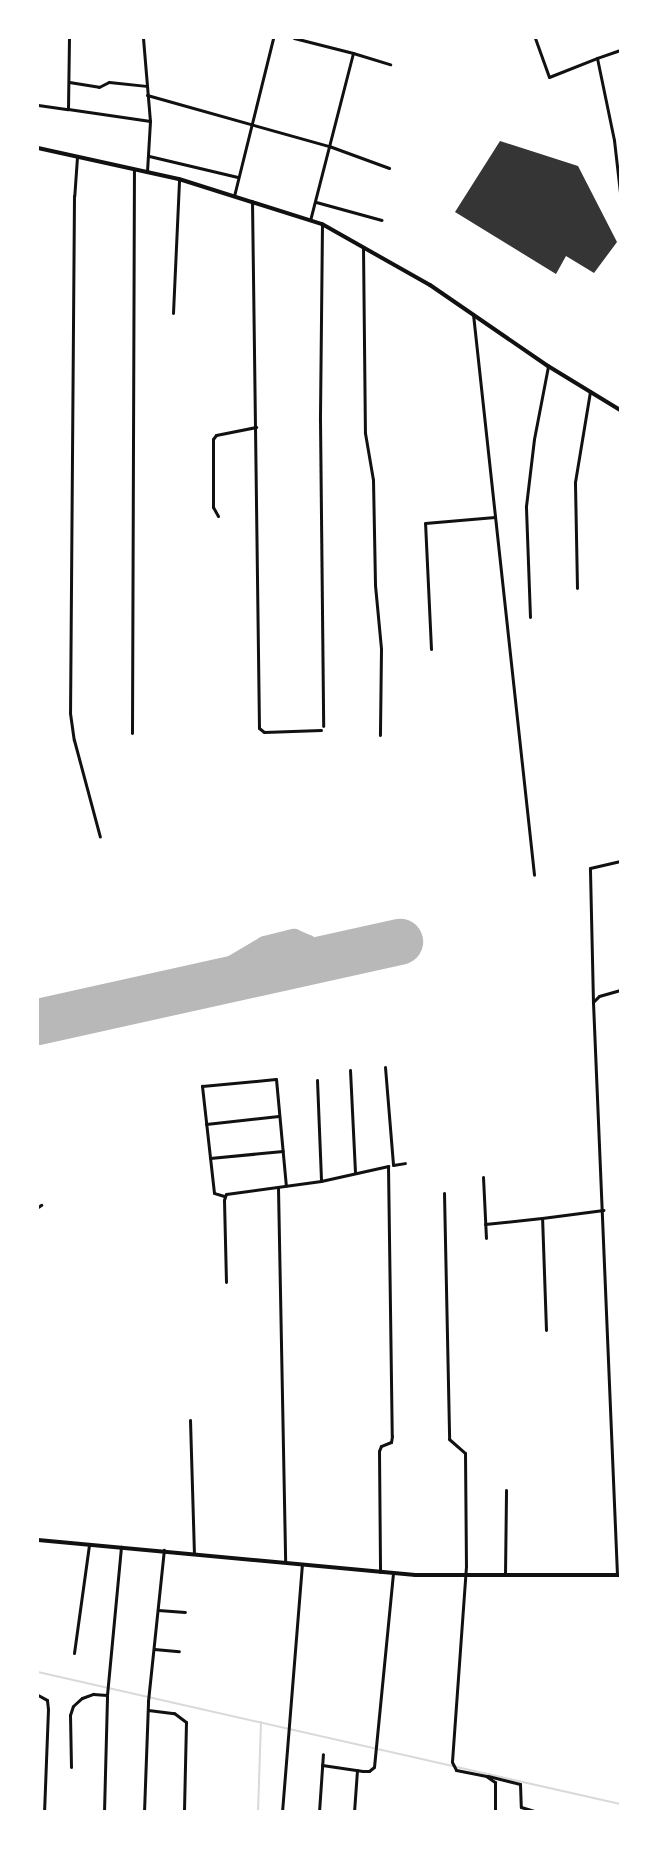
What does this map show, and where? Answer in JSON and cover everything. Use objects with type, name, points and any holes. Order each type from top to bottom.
[{"type":"street","points":[[68,109],[69,38]]},
{"type":"street","points":[[143,38],[150,121],[147,171]]},
{"type":"street","points":[[234,196],[273,38]]},
{"type":"street","points":[[294,38],[390,64]]},
{"type":"street","points":[[535,38],[549,77],[621,50]]},
{"type":"street","points":[[310,220],[353,53]]},
{"type":"street","points":[[597,58],[614,140],[621,193]]},
{"type":"street","points":[[69,82],[99,87],[109,82],[147,86]]},
{"type":"street","points":[[147,95],[329,146],[389,168]]},
{"type":"street","points":[[38,105],[150,121]]},
{"type":"street","points":[[38,148],[179,179],[321,224],[473,313],[548,366],[621,410]]},
{"type":"street","points":[[149,156],[238,177]]},
{"type":"street","points":[[77,157],[74,196],[70,713],[74,740],[100,837]]},
{"type":"street","points":[[132,733],[131,501],[134,168]]},
{"type":"street","points":[[173,313],[179,179]]},
{"type":"street","points":[[252,201],[259,728],[264,732],[322,728],[321,224]]},
{"type":"street","points":[[316,202],[381,220]]},
{"type":"street","points":[[363,247],[364,433],[373,480],[375,585],[381,649],[380,735]]},
{"type":"street","points":[[473,313],[534,875]]},
{"type":"street","points":[[530,617],[526,507],[534,439],[548,366]]},
{"type":"street","points":[[577,588],[575,482],[590,391]]},
{"type":"street","points":[[218,516],[213,507],[213,439],[216,435],[256,427]]},
{"type":"street","points":[[431,649],[425,523],[495,517]]},
{"type":"street","points":[[621,538],[621,561]]},
{"type":"street","points":[[38,1540],[194,1552],[393,1573],[465,1577],[619,1575],[593,1004],[590,868],[621,861]]},
{"type":"street","points":[[593,1004],[596,998],[621,990]]},
{"type":"street","points":[[380,1572],[379,1451],[381,1446],[391,1442],[392,1436],[390,1165],[385,1067]]},
{"type":"street","points":[[350,1070],[355,1172]]},
{"type":"street","points":[[286,1186],[276,1078],[202,1086],[214,1193],[225,1196],[234,1192],[278,1188],[405,1163]]},
{"type":"street","points":[[317,1080],[321,1181]]},
{"type":"street","points":[[207,1124],[279,1116]]},
{"type":"street","points":[[210,1158],[283,1151]]},
{"type":"street","points":[[483,1177],[486,1238]]},
{"type":"street","points":[[278,1188],[285,1561]]},
{"type":"street","points":[[444,1193],[449,1439],[465,1453],[465,1577],[452,1762],[453,1767],[520,1784],[521,1807],[537,1812]]},
{"type":"street","points":[[225,1196],[226,1282]]},
{"type":"street","points":[[485,1224],[603,1210]]},
{"type":"street","points":[[542,1218],[546,1330]]},
{"type":"street","points":[[190,1419],[194,1552]]},
{"type":"street","points":[[505,1577],[506,1490]]},
{"type":"street","points":[[74,1653],[89,1543]]},
{"type":"street","points":[[104,1812],[107,1695],[121,1546]]},
{"type":"street","points":[[144,1812],[148,1701],[164,1550]]},
{"type":"street","points":[[282,1812],[302,1563]]},
{"type":"street","points":[[322,1765],[357,1770],[372,1769],[378,1743],[393,1573]]},
{"type":"street","points":[[158,1610],[185,1612]]},
{"type":"street","points":[[154,1649],[179,1651]]},
{"type":"street","points":[[71,1767],[70,1715],[73,1706],[82,1698],[93,1694],[107,1695]]},
{"type":"street","points":[[38,1695],[47,1700],[48,1709],[44,1812]]},
{"type":"street","points":[[148,1710],[174,1713],[186,1722],[184,1812]]},
{"type":"street","points":[[319,1812],[323,1754]]},
{"type":"street","points":[[354,1812],[357,1770]]},
{"type":"street","points":[[486,1776],[496,1786],[495,1812]]},
{"type":"building","points":[[500,141],[578,166],[617,242],[594,273],[566,256],[556,274],[455,212]]},
{"type":"waterway","points":[[38,1672],[620,1804]]},
{"type":"waterway","points":[[258,1812],[261,1722]]},
{"type":"taxiway","points":[[194,988],[265,946],[294,939],[308,945],[313,962]]},
{"type":"runway","points":[[38,1022],[400,942]]}]
